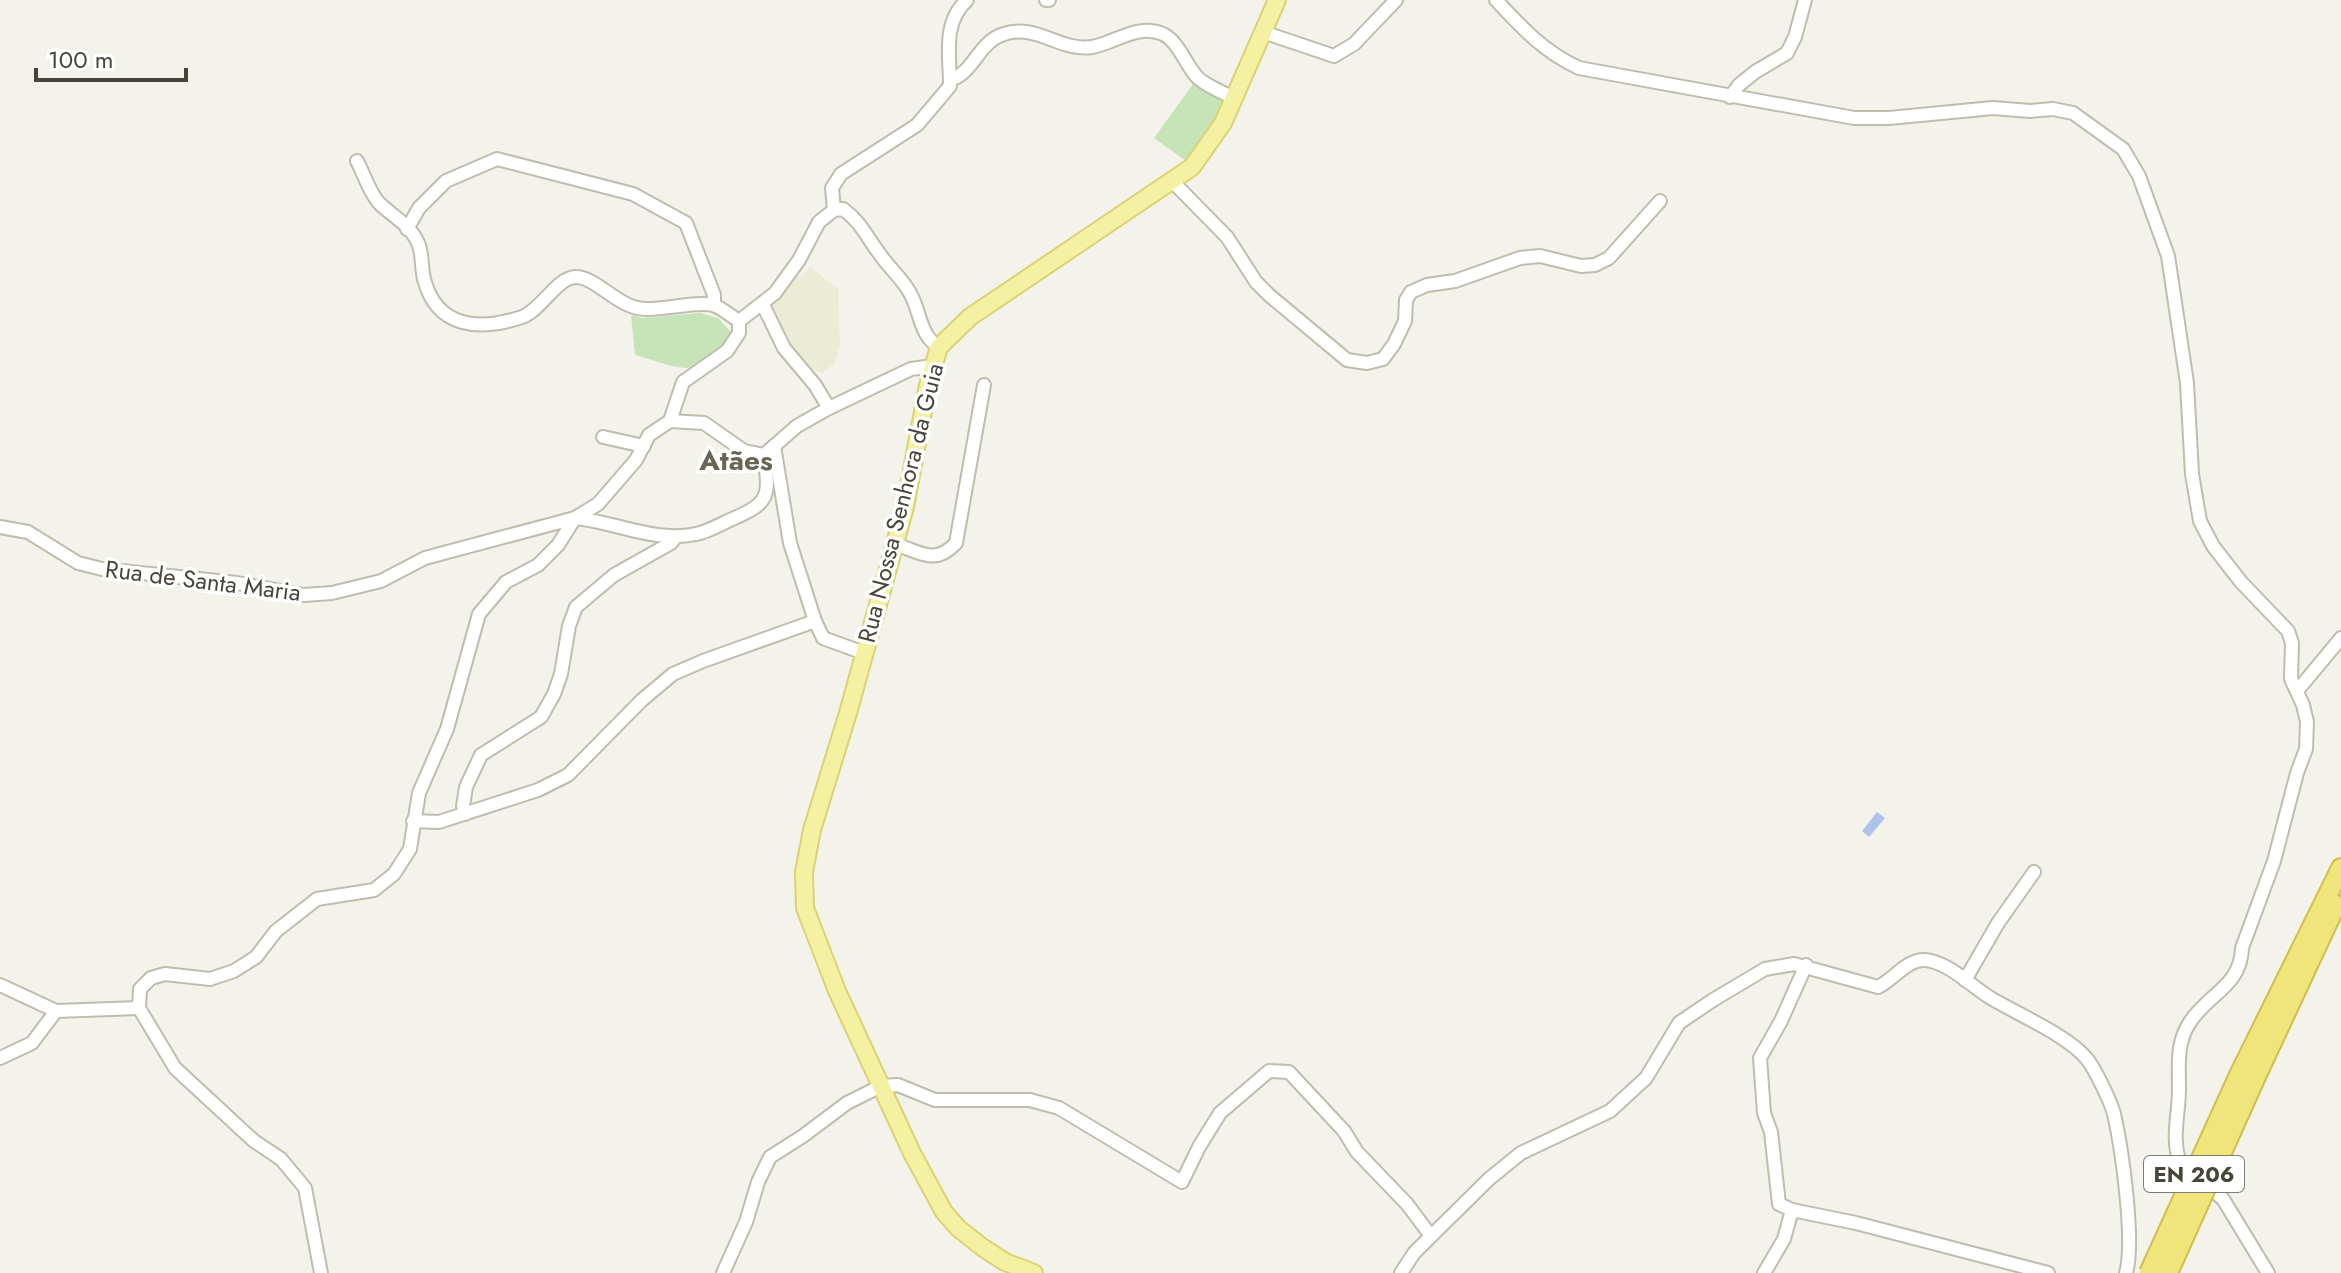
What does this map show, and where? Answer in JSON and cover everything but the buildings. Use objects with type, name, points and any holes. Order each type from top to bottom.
[{"type":"highway","name":"EN 206","points":[[2168,1273],[2247,1078],[2341,868]]},
{"type":"highway","name":"EN 206","points":[[2149,1273],[2341,894]]},
{"type":"main road","name":"Rua Nossa Senhora da Guia","points":[[1034,1273],[1005,1262],[982,1247],[944,1212],[837,991],[805,908],[804,872],[812,830],[895,544],[921,414],[939,347],[970,317],[1192,167],[1206,149],[1234,98],[1277,0]]},
{"type":"street","points":[[834,210],[832,188],[841,174],[917,125],[950,86],[948,36],[958,9],[967,0]]},
{"type":"street","points":[[1263,32],[1334,56],[1354,44],[1396,0]]},
{"type":"street","points":[[1496,0],[1538,44],[1555,57],[1579,68],[1854,118],[1889,118],[1993,108],[2053,109],[2073,113],[2123,149],[2139,176],[2168,256],[2187,383],[2192,474],[2200,521],[2213,546],[2241,582],[2288,631],[2292,643],[2291,679],[2307,722],[2306,749],[2274,861],[2242,948],[2242,961],[2237,973],[2190,1022],[2177,1063],[2178,1104],[2174,1127],[2180,1163],[2223,1199],[2268,1273]]},
{"type":"street","points":[[1730,97],[1755,72],[1787,53],[1795,37],[1805,0]]},
{"type":"street","points":[[950,80],[960,77],[983,47],[1002,34],[1026,30],[1070,47],[1092,47],[1132,33],[1151,31],[1166,35],[1198,79],[1234,98]]},
{"type":"street","points":[[407,229],[419,208],[446,181],[497,159],[633,194],[686,223],[714,295],[714,305]]},
{"type":"street","points":[[357,161],[378,203],[398,217],[419,243],[424,283],[439,310],[448,317],[474,325],[493,325],[527,315],[566,280],[575,277],[586,280],[627,306],[714,305],[739,321]]},
{"type":"street","points":[[1172,181],[1227,237],[1256,282],[1269,295],[1347,360],[1367,363],[1383,359],[1394,344],[1405,321],[1406,300],[1411,292],[1427,285],[1455,281],[1520,258],[1540,256],[1581,266],[1595,265],[1609,258],[1660,201]]},
{"type":"street","points":[[739,321],[775,293],[799,260],[819,222],[834,210],[843,209],[855,217],[879,254],[903,281],[912,295],[922,328],[931,342],[939,347]]},
{"type":"street","points":[[763,305],[784,348],[815,385],[829,408]]},
{"type":"street","points":[[670,421],[683,382],[727,351],[739,333],[739,321]]},
{"type":"street","points":[[321,1273],[305,1188],[281,1159],[254,1141],[175,1068],[139,1008],[140,989],[151,978],[165,974],[210,979],[234,971],[256,957],[276,931],[317,899],[374,890],[394,874],[410,849],[419,793],[447,729],[479,614],[506,582],[538,565],[558,545],[575,518],[598,504],[636,460],[649,435],[670,421],[704,423],[744,451],[769,450],[797,426],[829,408],[911,369],[933,366]]},
{"type":"street","points":[[895,544],[934,557],[945,555],[956,543],[984,385]]},
{"type":"street","points":[[603,437],[644,446]]},
{"type":"street","points":[[769,450],[790,543],[815,621],[823,638],[864,653]]},
{"type":"street","name":"Rua de Santa Maria","points":[[0,527],[28,532],[78,563],[102,569],[237,583],[304,595],[332,593],[381,581],[425,558],[575,518],[600,521],[647,534],[676,537],[699,534],[752,511],[763,501],[768,486],[769,450]]},
{"type":"street","points":[[465,814],[466,787],[481,755],[541,717],[554,694],[576,607],[614,575],[671,543],[676,537]]},
{"type":"street","points":[[413,821],[439,822],[538,790],[568,775],[642,700],[673,674],[815,621]]},
{"type":"street","points":[[2297,691],[2341,638]]},
{"type":"street","points":[[1965,980],[1998,923],[2034,872]]},
{"type":"street","points":[[1401,1273],[1414,1253],[1489,1179],[1521,1153],[1610,1111],[1646,1078],[1679,1023],[1765,969],[1806,965],[1878,987],[1909,965],[1926,960],[1940,964],[2063,1040],[2087,1059],[2114,1111],[2126,1191],[2130,1261],[2126,1273]]},
{"type":"street","points":[[1806,965],[1781,1021],[1760,1058],[1764,1113],[1771,1132],[1779,1204],[1792,1210],[2048,1273]]},
{"type":"street","points":[[0,985],[56,1011],[139,1008]]},
{"type":"street","points":[[0,1058],[32,1043],[56,1011]]},
{"type":"street","points":[[723,1273],[770,1157],[847,1103],[881,1086],[898,1085],[935,1100],[1030,1100],[1059,1108],[1182,1182],[1220,1113],[1269,1071],[1289,1072],[1344,1131],[1431,1236]]},
{"type":"street","points":[[1764,1273],[1784,1239],[1792,1210]]},
{"type":"shaded area","points":[[810,267],[838,289],[840,346],[834,364],[822,373],[809,368],[787,347],[767,308],[797,274],[801,277]]},
{"type":"green space","points":[[1196,80],[1225,99],[1226,106],[1186,161],[1154,138]]},
{"type":"green space","points":[[700,313],[718,318],[730,331],[725,343],[708,360],[694,367],[681,368],[635,355],[631,315],[643,318]]},
{"type":"water","points":[[1877,812],[1885,818],[1869,837],[1862,831]]},
{"type":"district","name":"Atães","points":[[736,460]]}]
